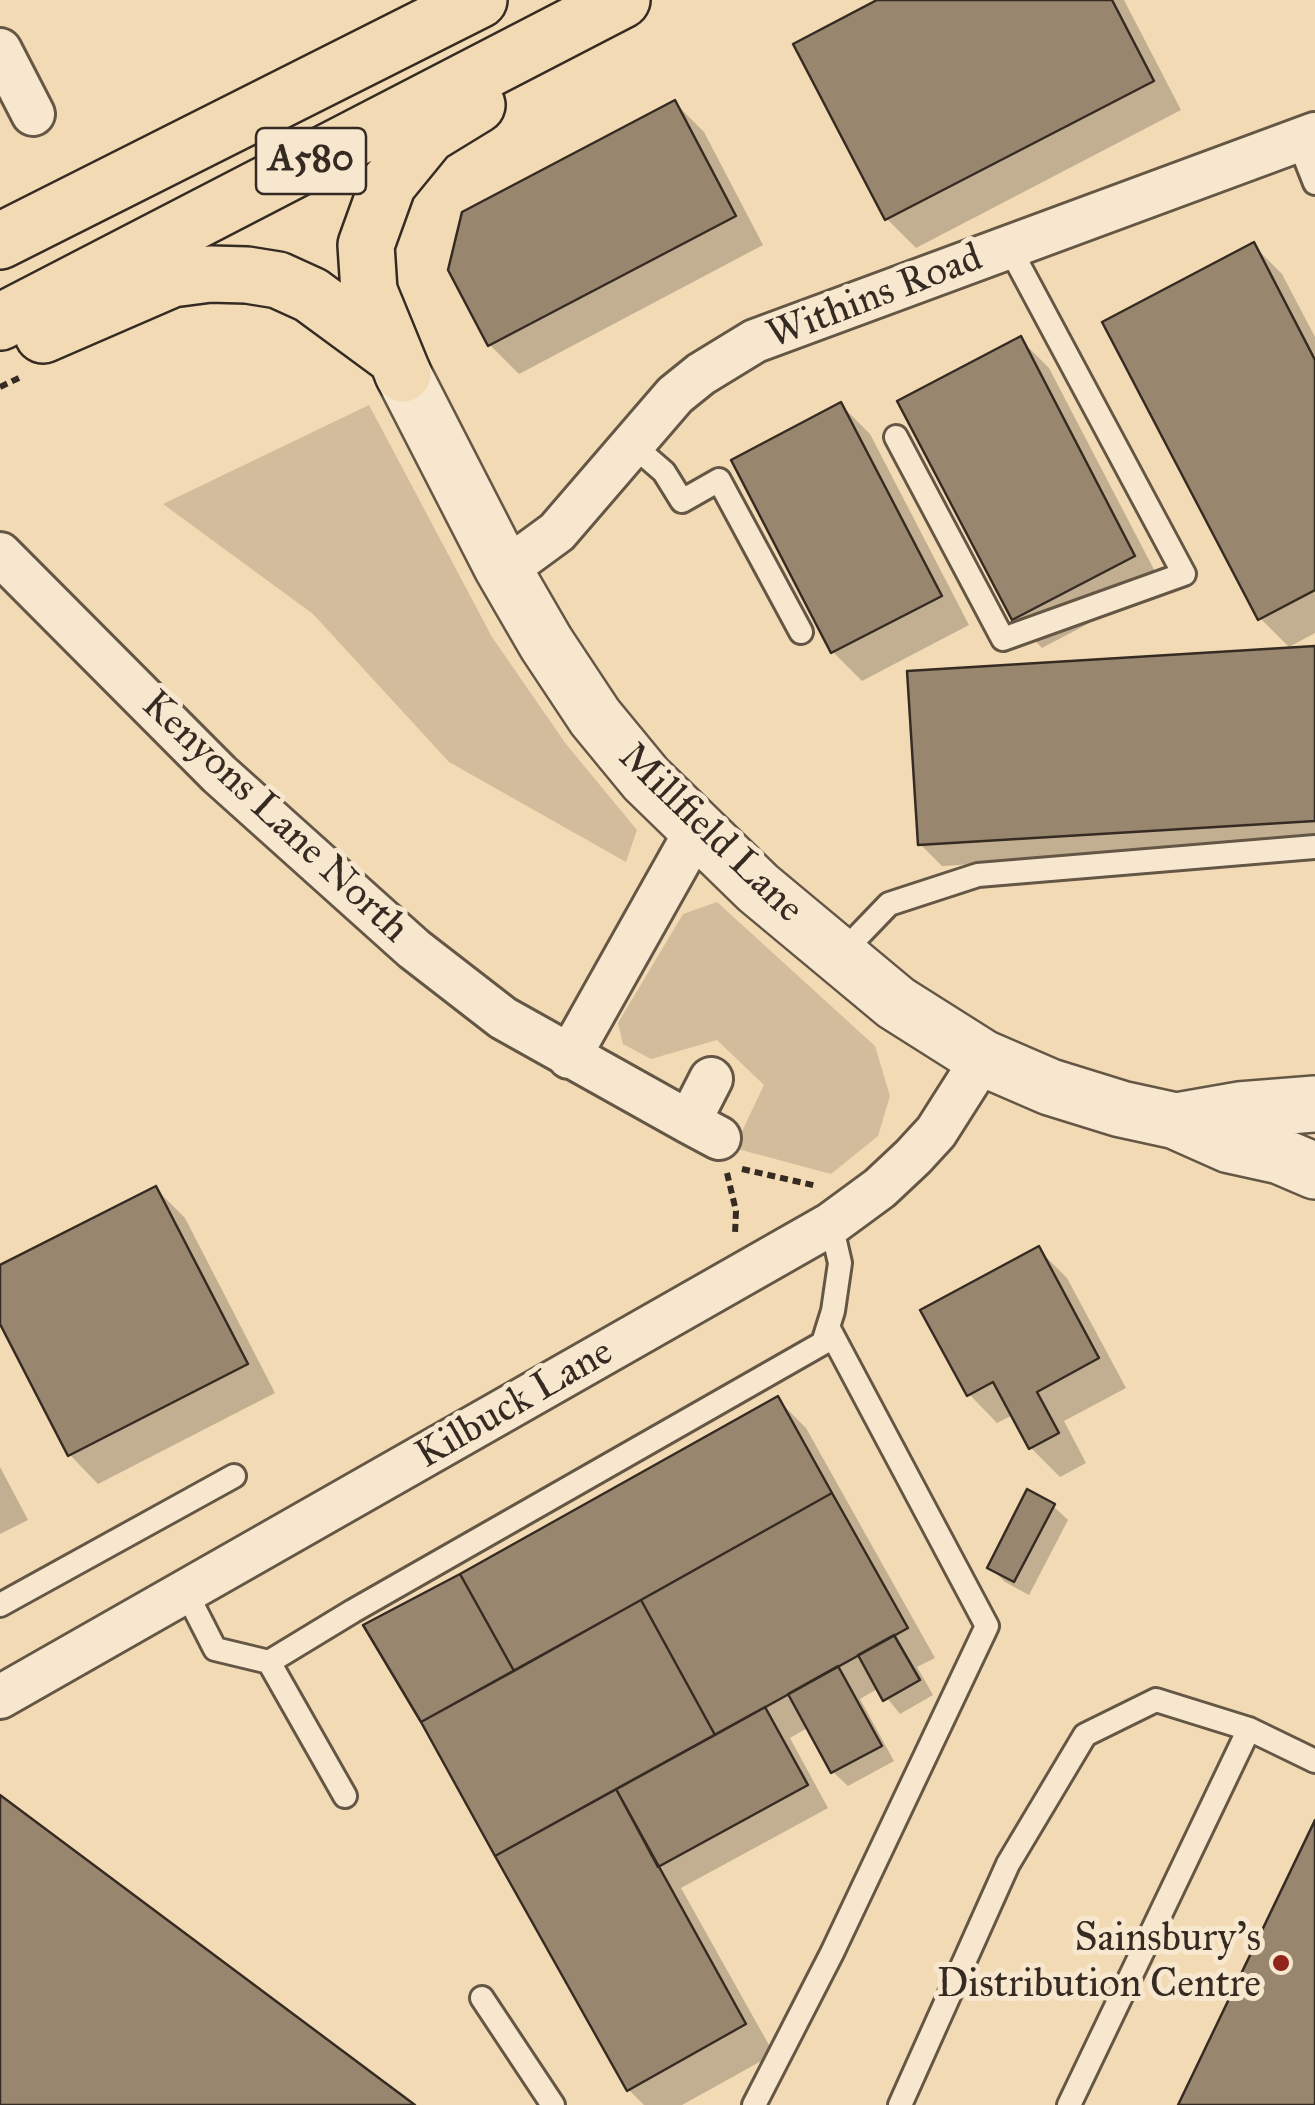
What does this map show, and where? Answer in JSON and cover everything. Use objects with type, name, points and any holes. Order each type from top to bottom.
[{"type":"highway","name":"A580","points":[[0,241],[480,0]]},
{"type":"highway","name":"A580","points":[[0,322],[622,0]]},
{"type":"highway","points":[[399,365],[368,291],[366,245],[388,184],[428,135],[650,0]]},
{"type":"highway","points":[[1,377],[172,279],[210,274],[247,274],[278,280],[311,296],[399,365]]},
{"type":"street","points":[[4,67],[34,114]]},
{"type":"street","name":"Withins Road","points":[[502,567],[556,532],[675,395],[700,374],[755,341],[1306,137]]},
{"type":"street","name":"Millfield Lane","points":[[399,365],[502,567],[546,643],[595,718],[646,780],[696,831],[896,1003],[983,1058],[1050,1087],[1176,1121],[1230,1146],[1280,1156],[1315,1171]]},
{"type":"street","name":"Kenyons Lane North","points":[[0,554],[218,774],[414,949],[503,1018],[704,1130],[711,1079]]},
{"type":"street","points":[[568,1057],[696,831]]},
{"type":"street","name":"Kilbuck Lane","points":[[0,1697],[714,1292],[830,1208],[880,1188],[913,1158],[957,1101],[983,1058]]},
{"type":"street","name":"Millfield Lane","points":[[1176,1121],[1239,1110],[1315,1104]]},
{"type":"lane","points":[[1306,137],[1315,183]]},
{"type":"lane","points":[[896,437],[1002,639],[1184,574],[1009,248]]},
{"type":"lane","points":[[634,446],[664,472],[682,501],[719,480],[801,632]]},
{"type":"lane","points":[[839,956],[889,904],[978,876],[1315,847]]},
{"type":"lane","points":[[186,1592],[215,1649],[270,1662],[823,1343],[840,1263],[830,1208]]},
{"type":"lane","points":[[754,2105],[832,1953],[987,1626],[828,1327]]},
{"type":"lane","points":[[0,1605],[234,1476]]},
{"type":"lane","points":[[270,1662],[344,1796]]},
{"type":"lane","points":[[900,2105],[1008,1864],[1086,1734],[1156,1700],[1249,1730],[1315,1761]]},
{"type":"lane","points":[[1069,2105],[1249,1730]]},
{"type":"lane","points":[[482,1998],[553,2105]]},
{"type":"path","points":[[714,1292],[736,1224],[725,1166],[811,1184],[830,1208]]},
{"type":"shaded area","points":[[369,405],[492,637],[566,744],[637,830],[626,862],[449,762],[313,614],[163,504]]},
{"type":"shaded area","points":[[717,902],[875,1046],[890,1096],[878,1136],[831,1174],[734,1148],[764,1085],[717,1040],[651,1059],[623,1044],[618,1023],[683,914]]},
{"type":"building","points":[[877,0],[1112,0],[1154,81],[885,220],[793,44]]},
{"type":"building","points":[[675,100],[736,216],[488,346],[448,270],[462,212]]},
{"type":"building","points":[[1254,242],[1315,360],[1315,590],[1258,620],[1102,322]]},
{"type":"building","points":[[1021,336],[1135,556],[1012,620],[897,401]]},
{"type":"building","points":[[841,402],[942,596],[831,653],[731,460]]},
{"type":"building","points":[[1315,646],[1315,821],[918,845],[907,671]]},
{"type":"building","points":[[156,1186],[248,1364],[68,1456],[0,1324],[0,1265]]},
{"type":"building","points":[[1039,1246],[1099,1358],[1037,1392],[1059,1433],[1029,1449],[993,1382],[967,1396],[920,1310]]},
{"type":"building","points":[[778,1396],[832,1493],[514,1671],[460,1574]]},
{"type":"building","points":[[1027,1489],[1055,1504],[1014,1582],[987,1568]]},
{"type":"building","points":[[832,1493],[908,1628],[715,1735],[641,1600]]},
{"type":"building","points":[[460,1574],[514,1671],[421,1722],[363,1625]]},
{"type":"building","points":[[641,1600],[715,1735],[495,1856],[421,1722]]},
{"type":"building","points":[[894,1635],[920,1680],[883,1701],[858,1655]]},
{"type":"building","points":[[838,1666],[882,1746],[831,1773],[788,1694]]},
{"type":"building","points":[[765,1707],[808,1785],[658,1867],[616,1789]]},
{"type":"building","points":[[616,1789],[746,2024],[627,2091],[495,1856]]},
{"type":"building","points":[[0,1795],[415,2105],[0,2105]]},
{"type":"building","name":"Sainsbury's Distribution Centre","points":[[1315,1820],[1315,2105],[1178,2105]]},
{"type":"place","name":"Sainsbury's Distribution Centre","points":[[1281,1963]]}]
